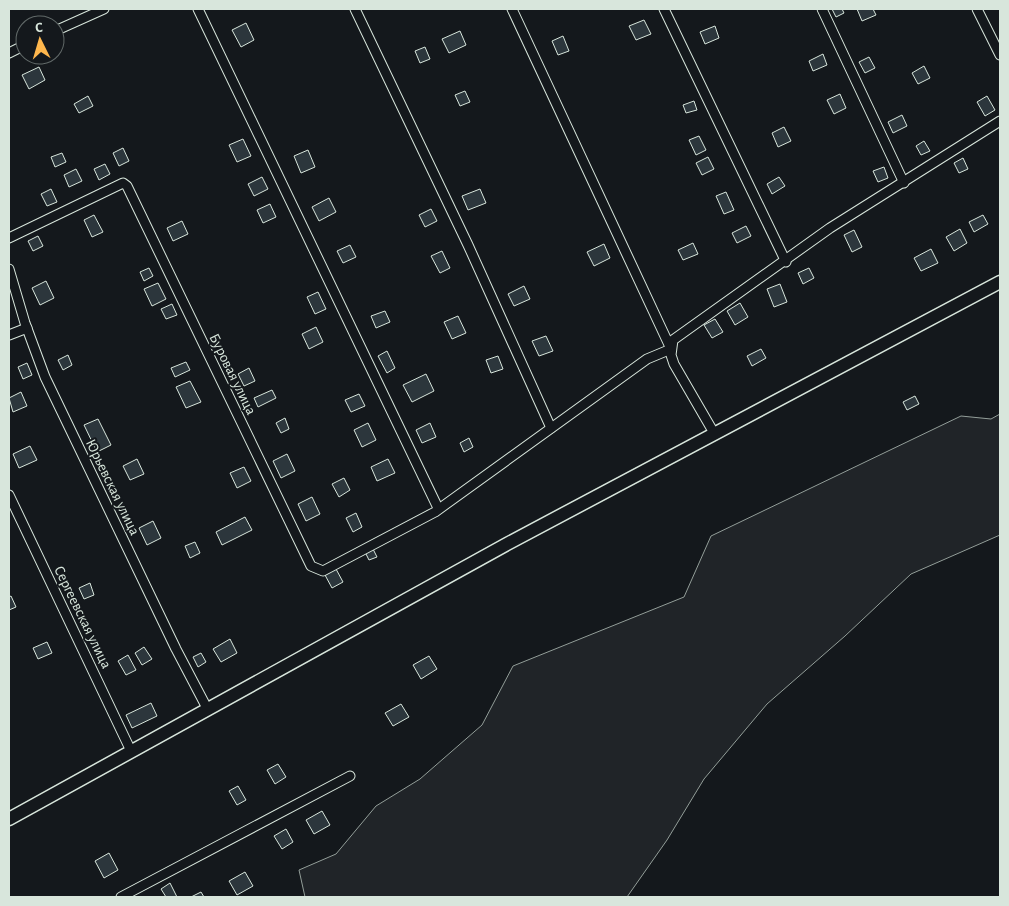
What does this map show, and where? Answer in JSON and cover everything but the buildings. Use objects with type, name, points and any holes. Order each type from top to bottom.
[{"type":"main road","points":[[9,819],[507,544],[1000,282]]},
{"type":"street","points":[[65,27],[104,9]]},
{"type":"street","points":[[198,9],[438,508],[647,359],[671,350]]},
{"type":"street","points":[[355,9],[468,245],[551,428]]},
{"type":"street","points":[[512,9],[671,350],[674,364],[714,433]]},
{"type":"street","points":[[664,9],[786,262]]},
{"type":"street","points":[[822,9],[904,183]]},
{"type":"street","points":[[977,9],[1000,55]]},
{"type":"street","points":[[671,350],[673,340],[679,334],[786,262],[830,228],[904,183],[1000,120]]},
{"type":"street","name":"Буровая улица","points":[[9,238],[123,183],[127,186],[311,566],[323,571],[438,508]]},
{"type":"street","name":"Юрьевская улица","points":[[9,268],[26,328],[45,377],[208,710]]},
{"type":"street","points":[[9,335],[26,328]]},
{"type":"street","name":"Сергеевская улица","points":[[9,495],[131,751]]},
{"type":"street","points":[[120,897],[350,776]]},
{"type":"shaded area","points":[[1000,414],[1000,535],[911,574],[845,636],[767,704],[704,779],[667,840],[627,897],[305,897],[299,870],[336,854],[376,806],[420,779],[482,725],[513,666],[684,597],[711,536],[961,416],[991,419]]}]
